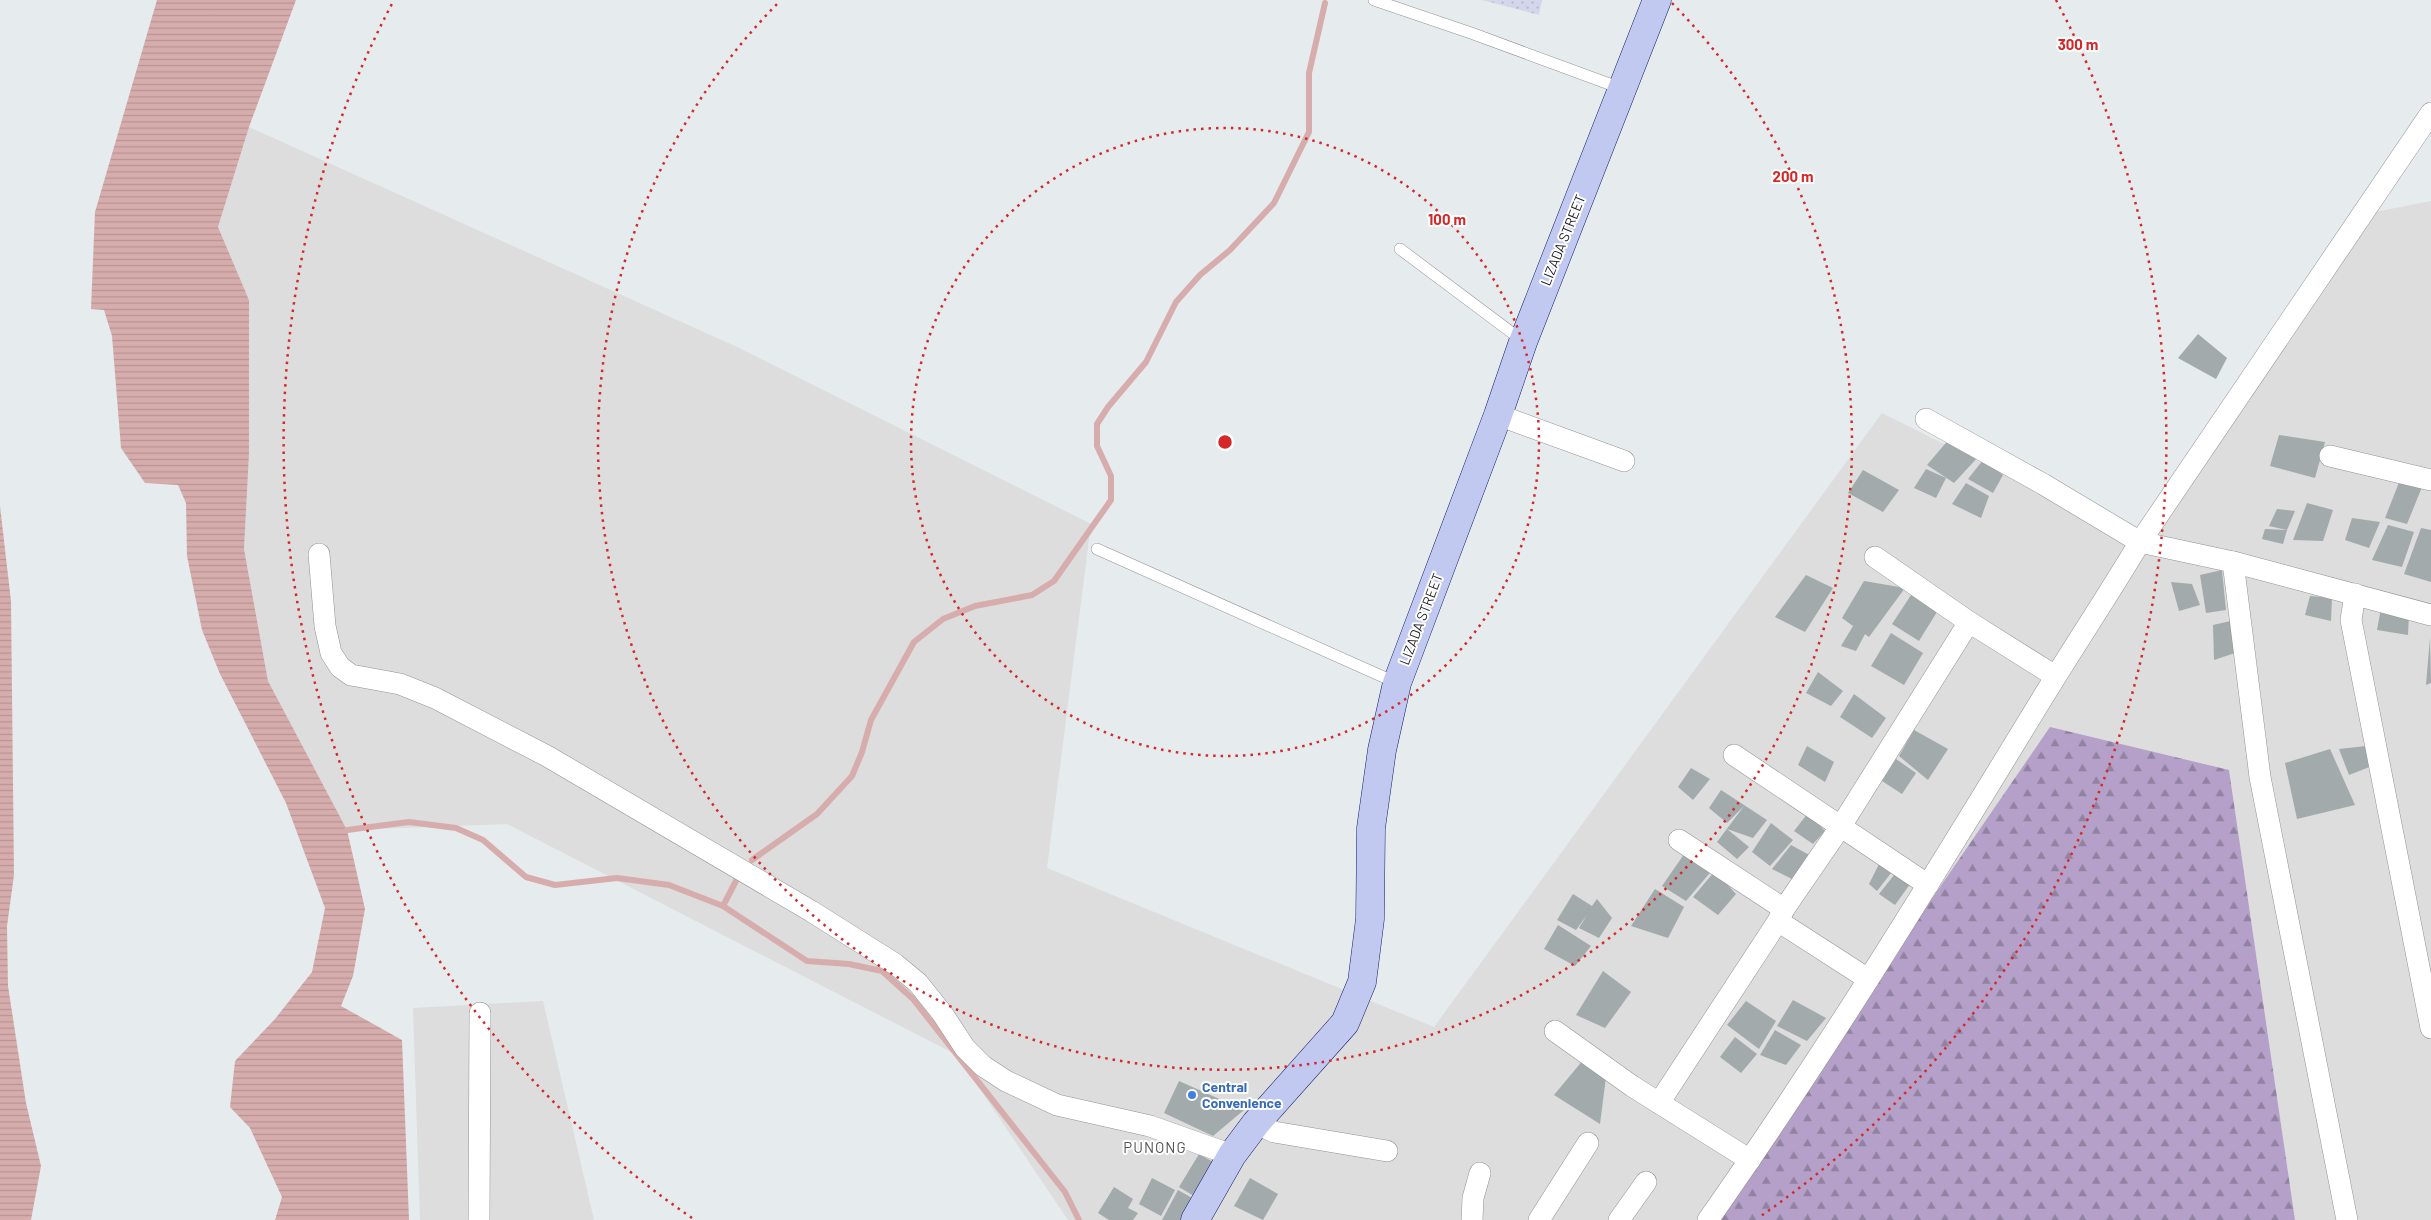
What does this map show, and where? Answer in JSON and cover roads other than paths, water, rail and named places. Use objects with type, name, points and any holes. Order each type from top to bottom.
[{"type":"street","name":"LIZADA STREET","points":[[1195,1220],[1232,1155],[1256,1123],[1345,1023],[1362,982],[1370,919],[1371,828],[1382,750],[1397,683],[1498,415],[1523,342],[1657,0]]},
{"type":"street","points":[[1708,1220],[1750,1160],[1928,885],[2056,676],[2101,608],[2140,542],[2431,113]]},
{"type":"street","points":[[1498,415],[1624,461]]},
{"type":"street","points":[[1926,419],[2043,484],[2140,542],[2234,562],[2431,615]]},
{"type":"street","points":[[2330,456],[2431,480]]},
{"type":"street","points":[[319,554],[325,626],[331,653],[340,667],[351,675],[400,684],[453,707],[547,756],[811,911],[895,964],[918,983],[942,1013],[965,1048],[983,1066],[1006,1081],[1057,1105],[1150,1126],[1232,1155]]},
{"type":"street","points":[[1875,557],[1969,622],[2056,676]]},
{"type":"street","points":[[2234,562],[2260,777],[2347,1220]]},
{"type":"street","points":[[2354,594],[2351,620],[2431,1028]]},
{"type":"street","points":[[1660,1103],[1781,915],[1841,826],[1969,622]]},
{"type":"street","points":[[1734,755],[1928,885]]},
{"type":"street","points":[[1679,840],[1868,979]]},
{"type":"street","points":[[479,1220],[480,1013]]},
{"type":"street","points":[[1555,1030],[1632,1086],[1750,1160]]},
{"type":"street","points":[[1256,1123],[1274,1132],[1387,1151]]},
{"type":"street","points":[[1539,1220],[1588,1143]]},
{"type":"street","points":[[1472,1220],[1473,1198],[1480,1173]]},
{"type":"street","points":[[1618,1220],[1646,1182]]},
{"type":"lane","points":[[1374,0],[1471,33],[1623,89]]},
{"type":"lane","points":[[1400,249],[1523,342]]},
{"type":"lane","points":[[1096,549],[1397,683]]},
{"type":"waterway","points":[[752,860],[817,814],[852,776],[862,752],[871,720],[914,642],[943,619],[975,606],[1032,595],[1054,581],[1111,500],[1111,476],[1097,446],[1097,424],[1108,407],[1146,362],[1176,302],[1200,275],[1230,250],[1274,203],[1309,132],[1309,73],[1325,3]]},
{"type":"waterway","points":[[347,830],[409,822],[456,828],[483,840],[526,877],[555,885],[617,878],[669,885],[723,906],[807,961],[849,964],[882,971],[913,999],[1065,1192],[1079,1220]]},
{"type":"waterway","points":[[723,906],[737,879]]},
{"type":"place","name":"Central Convenience","points":[[1192,1095]]},
{"type":"district","name":"PUNONG","points":[[1155,1148]]}]
